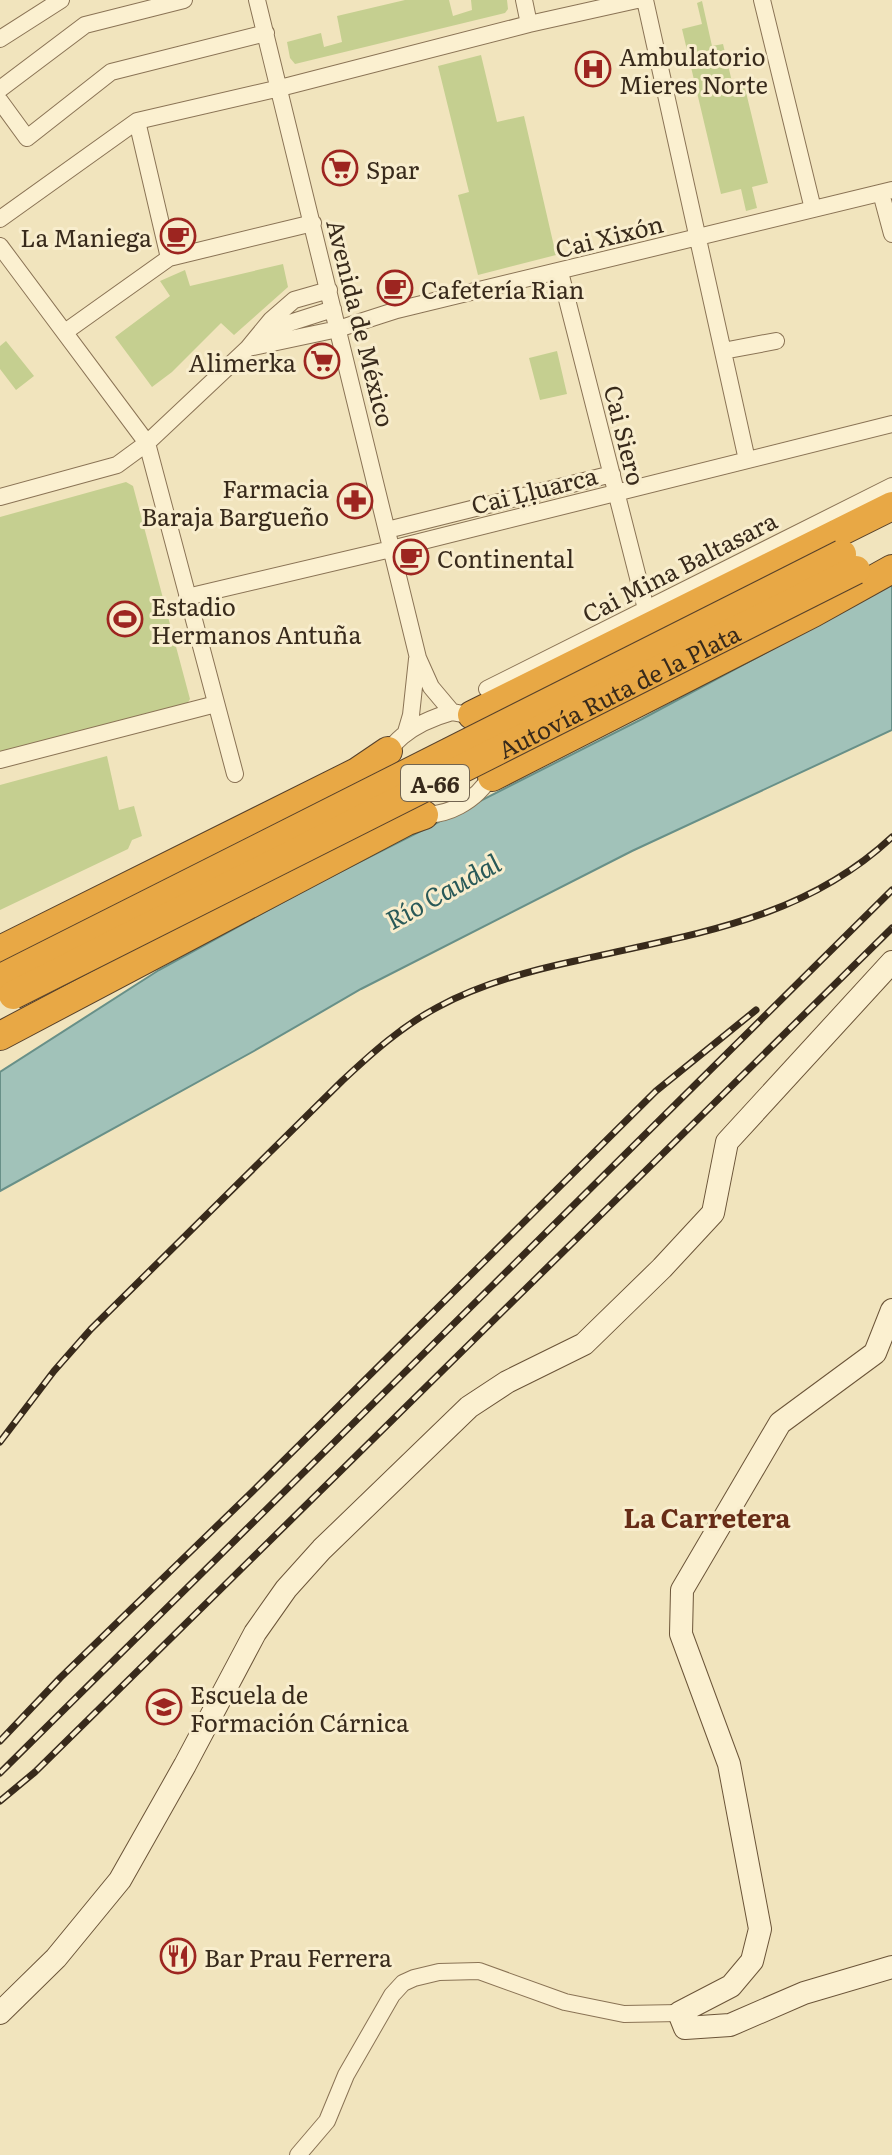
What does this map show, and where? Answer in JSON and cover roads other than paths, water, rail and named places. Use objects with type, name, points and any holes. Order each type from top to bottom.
[{"type":"highway","points":[[462,713],[892,506]]},
{"type":"highway","name":"Autovía Ruta de la Plata","points":[[849,562],[892,526]]},
{"type":"highway","name":"Autovía Ruta de la Plata","points":[[3,984],[849,562],[892,550]]},
{"type":"highway","points":[[492,777],[813,613],[892,569]]},
{"type":"highway","points":[[3,984],[357,772],[397,742]]},
{"type":"highway","name":"A-66","points":[[0,1036],[407,821],[424,815]]},
{"type":"street","points":[[0,39],[61,0]]},
{"type":"street","points":[[0,89],[85,25],[184,0]]},
{"type":"street","name":"Avenida de México","points":[[257,0],[418,658],[431,687],[462,713]]},
{"type":"street","points":[[524,0],[529,24]]},
{"type":"street","points":[[0,219],[137,121],[637,0]]},
{"type":"street","points":[[645,0],[747,460]]},
{"type":"street","points":[[762,0],[813,209]]},
{"type":"street","points":[[0,101],[27,138],[111,72],[266,33]]},
{"type":"street","points":[[137,121],[169,258]]},
{"type":"street","points":[[887,191],[892,234]]},
{"type":"street","name":"Cai Xixón","points":[[248,348],[338,329],[397,310],[887,191]]},
{"type":"street","points":[[65,332],[169,258],[313,223]]},
{"type":"street","points":[[0,246],[147,443],[235,774]]},
{"type":"street","name":"Cai Siero","points":[[560,272],[646,609]]},
{"type":"street","points":[[248,348],[271,320],[294,300],[329,290]]},
{"type":"street","points":[[0,497],[117,465],[147,443],[248,348],[277,327],[333,309]]},
{"type":"street","points":[[723,351],[776,341]]},
{"type":"street","name":"Cai Ḷḷuarca","points":[[187,597],[892,424]]},
{"type":"street","points":[[387,530],[612,474]]},
{"type":"street","name":"Cai Mina Baltasara","points":[[487,689],[892,486]]},
{"type":"street","name":"Avenida de México","points":[[397,742],[411,715],[418,658]]},
{"type":"street","points":[[0,760],[216,704]]},
{"type":"street","points":[[462,713],[489,725],[495,737],[500,755],[492,777],[477,795],[448,810],[424,815],[401,808],[389,792],[383,774],[397,742],[435,716],[462,713]]},
{"type":"street","points":[[0,2013],[56,1958],[120,1880],[255,1633],[286,1589],[322,1549],[469,1407],[507,1382],[584,1344],[662,1268],[713,1213],[727,1142],[892,962]]},
{"type":"street","points":[[298,2155],[327,2121],[346,2075],[392,1995],[403,1983],[414,1978],[439,1972],[479,1971],[565,2002],[624,2014],[679,2013],[731,1986],[752,1961],[760,1929],[729,1764],[681,1634],[682,1590],[780,1423],[875,1353],[892,1310]]},
{"type":"street","points":[[679,2013],[685,2028],[730,2025],[804,1993],[892,1967]]},
{"type":"water","name":"Río Caudal","points":[[892,582],[892,730],[632,851],[361,989],[0,1191],[0,1072],[159,970],[314,885],[642,719]]},
{"type":"railway","points":[[0,1442],[54,1371],[91,1329],[342,1081],[376,1050],[425,1014],[505,979],[703,932],[783,906],[821,888],[892,837]]},
{"type":"railway","points":[[0,1773],[892,890]]},
{"type":"railway","points":[[0,1801],[35,1772],[892,928]]},
{"type":"railway","points":[[0,1741],[60,1678],[656,1091],[756,1010]]},
{"type":"place","name":"Ambulatorio Mieres Norte","points":[[593,69]]},
{"type":"place","name":"Spar","points":[[340,168]]},
{"type":"place","name":"La Maniega","points":[[178,236]]},
{"type":"place","name":"Cafetería Rian","points":[[395,288]]},
{"type":"place","name":"Alimerka","points":[[322,361]]},
{"type":"place","name":"Farmacia Baraja Bargueño","points":[[355,501]]},
{"type":"place","name":"Continental","points":[[411,557]]},
{"type":"place","name":"Estadio Hermanos Antuña","points":[[125,619]]},
{"type":"place","name":"Escuela de Formación Cárnica","points":[[164,1707]]},
{"type":"place","name":"Bar Prau Ferrera","points":[[178,1956]]},
{"type":"district","name":"La Carretera","points":[[707,1516]]}]
